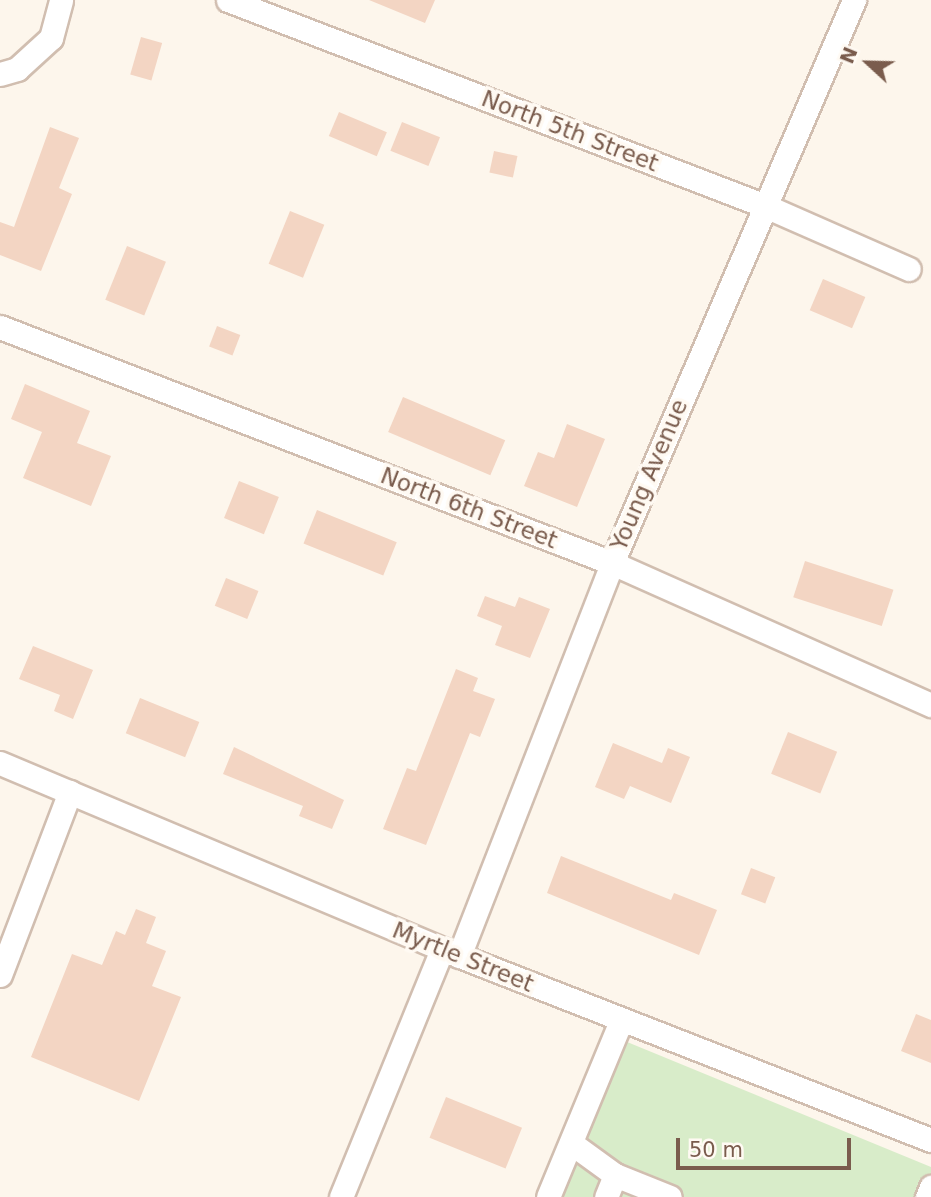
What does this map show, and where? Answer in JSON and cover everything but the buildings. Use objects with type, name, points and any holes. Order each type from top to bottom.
[{"type":"street","points":[[0,74],[18,69],[51,38],[61,0]]},
{"type":"street","name":"North 5th Street","points":[[228,0],[763,205],[909,268]]},
{"type":"street","name":"Young Avenue","points":[[341,1197],[451,953],[763,205],[854,0]]},
{"type":"street","name":"North 6th Street","points":[[0,327],[612,563],[931,705]]},
{"type":"street","name":"Myrtle Street","points":[[0,763],[451,953],[931,1140]]},
{"type":"street","points":[[0,975],[71,792]]},
{"type":"street","points":[[548,1197],[621,1021]]},
{"type":"street","points":[[571,1143],[615,1175],[670,1197]]},
{"type":"street","points":[[606,1197],[615,1175]]},
{"type":"street","points":[[927,1197],[931,1187]]},
{"type":"green space","points":[[615,1037],[931,1167],[931,1197],[550,1197]]}]
